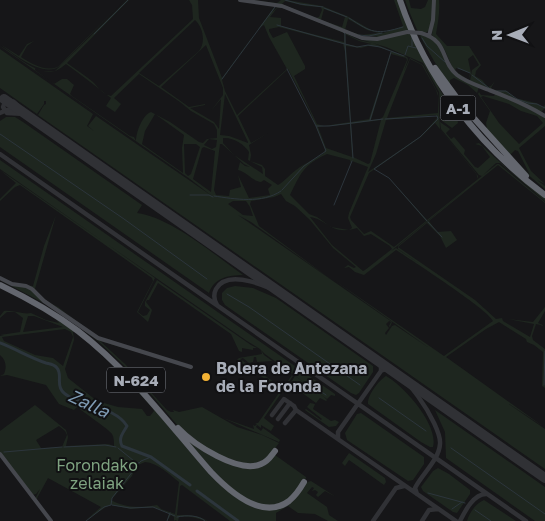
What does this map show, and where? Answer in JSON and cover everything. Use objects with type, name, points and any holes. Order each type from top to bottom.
[{"type":"highway","name":"A-1","points":[[402,0],[419,47],[437,78],[465,118],[503,159],[545,195]]},
{"type":"highway","name":"A-1","points":[[402,0],[434,67],[462,104],[526,176],[545,191]]},
{"type":"highway","name":"N-624","points":[[0,280],[64,317],[95,340],[132,376],[180,430],[203,449],[233,462],[251,466],[266,462],[275,451]]},
{"type":"highway","name":"N-624","points":[[0,285],[58,317],[103,352],[138,387],[211,472],[248,502],[262,508],[279,507],[291,500],[304,482]]},
{"type":"street","points":[[240,0],[282,6],[362,38],[377,39],[406,32],[421,33],[429,36],[440,43],[450,67],[458,76],[527,105],[545,116]]},
{"type":"street","points":[[429,36],[433,20],[434,0]]},
{"type":"street","points":[[0,280],[32,289],[42,300],[98,338],[191,367]]},
{"type":"street","points":[[0,454],[51,521]]},
{"type":"green space","points":[[124,0],[61,65],[54,69],[50,69],[59,66]]},
{"type":"green space","points":[[129,0],[67,63],[90,79],[100,90],[66,64],[55,71]]},
{"type":"green space","points":[[189,0],[198,0],[199,18],[222,78],[256,31],[222,80],[225,91],[237,115],[287,69],[264,25],[258,29],[275,6],[234,0],[276,6],[272,12],[279,6],[341,31],[359,40],[373,43],[407,57],[408,59],[404,71],[410,58],[423,65],[438,93],[440,129],[476,174],[435,123],[421,137],[369,173],[350,217],[364,234],[371,231],[394,247],[426,221],[388,177],[427,220],[497,164],[545,202],[498,165],[429,221],[437,232],[451,231],[457,240],[446,248],[440,236],[427,223],[398,247],[475,300],[496,319],[502,318],[503,321],[530,337],[534,324],[508,319],[533,322],[545,307],[545,311],[538,323],[545,326],[536,324],[532,336],[533,340],[545,349],[545,388],[542,386],[543,352],[499,322],[446,357],[544,427],[506,402],[545,429],[545,469],[38,115],[46,101],[44,101],[37,114],[0,88],[0,49],[93,114],[87,126],[94,131],[88,126],[96,116],[212,196],[54,84],[62,79],[67,79],[74,85],[70,94],[72,96],[134,137],[136,141],[142,120],[151,112],[155,114],[145,131],[142,144],[183,173],[182,148],[184,135],[156,114],[203,143],[207,139],[217,138],[217,130],[214,124],[191,111],[139,74],[114,98],[121,104],[115,112],[106,106],[111,98],[106,94],[111,96],[193,19],[192,5]],"holes":[[[277,8],[283,8],[344,33],[344,42],[281,26],[281,18],[270,17]],[[195,20],[203,35],[199,51],[159,86],[139,73]],[[279,27],[343,44],[350,122],[324,126],[317,124],[294,76],[305,69],[305,66],[287,32],[273,38],[269,29]],[[345,34],[359,41],[371,44],[361,47],[346,44]],[[206,45],[223,88],[223,95],[211,111],[221,99],[219,129],[214,122],[190,108],[205,104],[189,107],[161,87]],[[346,46],[361,48],[368,46],[378,47],[391,51],[369,119],[351,122]],[[391,54],[406,58],[407,60],[383,117],[371,120]],[[410,59],[422,65],[438,96],[438,113],[387,118]],[[288,69],[309,109],[325,149],[324,153],[299,168],[278,185],[265,176],[265,169],[262,165],[250,161],[249,145],[268,133],[251,143],[238,116]],[[225,94],[248,143],[229,136],[220,135]],[[436,115],[437,118],[421,136],[368,172],[376,154],[386,120]],[[381,120],[370,163],[368,164],[353,157],[351,124]],[[350,124],[352,157],[326,148],[318,127]],[[223,138],[234,140],[244,146],[249,152],[248,160],[262,167],[263,174],[234,155],[250,167],[240,162],[238,170],[258,181],[264,180],[272,185],[268,189],[270,195],[249,198],[238,175],[241,187],[230,190],[229,196],[216,195],[214,190],[220,144],[233,154],[223,143]],[[209,139],[217,140],[216,147],[212,149],[204,145]],[[184,144],[196,144],[200,147],[191,174],[188,176],[185,173]],[[204,147],[215,151],[211,192],[193,179],[202,148]],[[327,154],[350,160],[351,163],[334,205],[352,161],[368,167],[349,213],[348,218],[352,228],[349,230],[357,228],[364,236],[371,234],[392,249],[365,270],[363,271],[332,245],[310,217],[328,225],[309,214],[290,195],[308,166]],[[469,187],[398,246],[398,249],[421,265],[396,248],[391,251]],[[281,194],[286,201],[295,206],[310,220],[333,248],[356,267],[348,265],[344,268],[349,267],[355,272],[364,275],[396,250],[479,307],[493,321],[444,356],[334,280],[429,348],[395,325],[392,326],[386,335],[385,333],[389,328],[386,324],[389,321],[391,322],[390,327],[392,322],[238,215],[251,222],[332,280],[259,226],[250,204],[251,201]],[[233,201],[246,201],[253,216],[243,215],[228,204]]]},
{"type":"green space","points":[[251,0],[277,3],[281,0],[287,0],[322,6],[347,16],[371,30],[383,33],[403,26],[394,0],[399,0],[425,60],[457,117],[458,123],[452,128],[441,120],[439,92],[423,63],[386,47],[363,40],[381,37],[357,35],[284,6]],"holes":[[[285,1],[305,6],[321,7],[322,10],[319,17],[316,18],[282,4]],[[324,9],[345,17],[342,27],[321,20]],[[348,19],[367,30],[379,33],[361,35],[345,30]]]},
{"type":"green space","points":[[405,0],[409,0],[411,8],[421,9],[425,7],[428,0],[433,0],[433,16],[429,31],[425,33],[438,44],[451,71],[479,87],[477,93],[468,85],[454,78],[450,80],[450,85],[423,41]]},
{"type":"green space","points":[[435,0],[439,0],[436,34],[447,46],[469,46],[481,65],[476,71],[475,76],[488,87],[495,81],[491,88],[495,90],[507,91],[515,98],[536,103],[543,107],[545,105],[541,112],[470,81],[472,70],[479,65],[473,55],[468,59],[471,73],[469,79],[470,73],[456,68],[455,71],[443,47],[432,35]]},
{"type":"green space","points":[[34,41],[27,46],[21,57],[40,67],[50,69],[38,68],[30,64],[0,44],[19,56],[27,44]]},
{"type":"green space","points":[[0,46],[26,63],[36,68],[35,70],[49,80]]},
{"type":"green space","points":[[479,92],[481,95],[494,96],[496,93],[545,117],[545,126],[519,148],[531,171],[545,184],[537,180],[545,186],[545,189],[520,168],[487,129],[486,123],[490,111],[478,94]],"holes":[[[481,97],[509,104],[521,111],[537,116],[543,123],[519,144],[499,123]],[[515,150],[518,151],[530,175],[510,155]]]},
{"type":"green space","points":[[6,117],[15,117],[23,122],[142,205],[137,213],[150,216],[178,229],[243,275],[222,278],[214,284],[209,293],[0,147],[0,121]]},
{"type":"green space","points":[[440,122],[450,129],[446,133],[451,139],[454,137],[465,150],[464,154],[475,167],[478,168],[490,157],[482,146],[475,144],[479,143],[510,171],[545,197],[545,201],[500,163],[496,163],[482,176],[479,175],[441,129]]},
{"type":"green space","points":[[0,160],[335,394],[335,396],[331,395],[327,399],[260,349],[107,244],[155,278],[138,312],[143,316],[147,315],[150,310],[145,306],[145,302],[157,280],[257,348],[253,348],[253,350],[242,348],[242,352],[239,351],[231,334],[158,283],[146,302],[152,310],[148,322],[137,312],[153,281],[152,278],[20,185],[15,187],[0,201],[16,183],[0,170],[104,242],[0,169]]},
{"type":"green space","points":[[56,215],[35,289],[43,298],[33,289],[34,287],[15,284],[0,277],[16,284],[33,286],[44,246]]},
{"type":"green space","points":[[0,280],[25,286],[94,336],[141,353],[100,341],[125,364],[167,410],[179,412],[202,407],[237,427],[279,443],[267,459],[249,465],[215,454],[184,433],[138,379],[98,341],[55,309]]},
{"type":"green space","points":[[0,282],[53,311],[95,341],[132,377],[178,430],[198,447],[222,459],[248,467],[264,465],[275,455],[306,478],[288,500],[276,506],[261,506],[237,494],[212,472],[138,386],[102,349],[66,321],[0,284]]},
{"type":"green space","points":[[235,286],[253,288],[276,298],[373,366],[373,372],[359,393],[356,395],[351,393],[225,305],[222,300],[222,293],[227,288]]},
{"type":"green space","points":[[0,287],[26,300],[52,316]]},
{"type":"green space","points":[[49,303],[58,307],[97,336],[67,314]]},
{"type":"green space","name":"Forondako zelaiak","points":[[4,311],[31,313],[46,320],[59,323],[53,316],[88,341],[118,369],[147,400],[202,464],[234,495],[250,506],[265,510],[275,509],[289,502],[306,483],[311,481],[336,497],[325,491],[318,497],[316,495],[318,492],[312,491],[314,488],[312,487],[307,493],[327,507],[329,515],[338,521],[328,521],[315,514],[298,513],[288,506],[276,513],[276,521],[230,521],[182,485],[180,486],[177,515],[197,516],[208,521],[187,516],[179,517],[178,521],[174,521],[174,517],[171,515],[167,521],[169,513],[153,507],[131,509],[111,505],[85,521],[101,507],[48,478],[36,500],[52,521],[35,499],[40,489],[36,494],[32,495],[0,453],[0,431],[35,405],[66,430],[68,437],[66,446],[108,444],[114,446],[113,437],[107,429],[77,407],[74,410],[59,404],[46,385],[7,375],[0,376],[4,374],[6,366],[4,359],[0,355],[0,336],[4,335],[0,335],[20,332],[23,318],[15,312],[7,312],[0,318],[0,316]],"holes":[[[28,316],[34,316],[63,327],[23,332]],[[65,329],[71,332],[73,337],[63,366],[53,358],[35,355],[4,341],[2,337]],[[73,332],[86,341],[116,369],[153,409],[154,411],[150,416],[147,416],[142,409],[118,407],[97,401],[68,378],[65,369],[74,340]],[[59,426],[65,431],[67,435],[62,447],[41,448],[36,440]],[[145,462],[159,467],[179,482],[175,514],[161,509],[157,505],[133,507],[111,500],[132,476],[136,466]]]},
{"type":"green space","points":[[108,340],[137,349],[141,348],[140,351]]},
{"type":"green space","points":[[261,350],[264,355],[281,367],[272,361],[257,362],[256,357],[254,357],[253,362],[249,363],[243,358],[240,359],[283,388],[293,376],[264,418],[274,426],[271,431],[261,425],[261,428],[257,425],[256,427],[261,431],[263,428],[280,440],[279,442],[223,418],[254,429],[253,425],[255,426],[257,424],[255,423],[258,423],[281,390],[237,360],[239,358],[262,354]]},
{"type":"green space","points":[[295,376],[327,400],[320,398],[316,403],[294,387],[288,387]]},
{"type":"green space","points":[[386,376],[402,388],[426,418],[431,428],[433,447],[421,442],[368,404],[369,397],[374,389]]},
{"type":"green space","points":[[310,403],[315,404],[313,409],[331,421],[339,422],[336,426],[329,427],[305,410],[322,419],[307,407]]},
{"type":"green space","points":[[435,410],[545,487],[545,521],[535,521],[446,458],[445,432]]},
{"type":"green space","points":[[361,413],[424,457],[424,464],[413,480],[408,481],[347,440],[345,433],[357,414]]},
{"type":"green space","points":[[349,453],[385,478],[386,482],[384,485],[349,460],[345,466],[342,463]]},
{"type":"green space","points":[[438,468],[470,490],[470,494],[457,513],[423,491],[421,487],[433,471]]},
{"type":"green space","points":[[484,500],[516,521],[467,521],[473,509]]},
{"type":"waterway","points":[[94,34],[128,0]]},
{"type":"waterway","points":[[285,0],[323,7]]},
{"type":"waterway","points":[[222,79],[275,7]]},
{"type":"waterway","points":[[324,8],[347,17]]},
{"type":"waterway","points":[[349,18],[363,27],[374,31],[380,32],[403,27]]},
{"type":"waterway","points":[[277,25],[345,44],[345,34],[343,32]]},
{"type":"waterway","points":[[359,35],[369,36],[382,33]]},
{"type":"waterway","points":[[412,37],[412,46]]},
{"type":"waterway","points":[[422,38],[427,46],[445,62]]},
{"type":"waterway","points":[[353,158],[345,44],[357,47],[368,45],[380,47],[404,56]]},
{"type":"waterway","points":[[405,55],[408,46],[416,48]]},
{"type":"waterway","points":[[370,120],[391,52]]},
{"type":"waterway","points":[[458,68],[470,73]]},
{"type":"waterway","points":[[287,69],[316,126]]},
{"type":"waterway","points":[[472,75],[489,88]]},
{"type":"waterway","points":[[497,91],[506,91],[517,99],[545,108]]},
{"type":"waterway","points":[[440,117],[448,106]]},
{"type":"waterway","points":[[385,119],[437,116],[438,119],[420,137],[374,169],[389,178],[427,221]]},
{"type":"waterway","points":[[282,190],[304,166],[326,151],[316,126],[383,119]]},
{"type":"waterway","points":[[0,134],[124,219],[207,279]]},
{"type":"waterway","points":[[334,205],[352,161]]},
{"type":"waterway","points":[[214,196],[248,200],[265,198],[281,191]]},
{"type":"waterway","points":[[190,195],[209,195],[213,197]]},
{"type":"waterway","points":[[428,222],[442,237]]},
{"type":"waterway","points":[[227,294],[249,307],[360,385]]},
{"type":"waterway","name":"Zalla","points":[[0,343],[34,359],[55,366],[59,371],[61,390],[70,397],[116,415],[122,420],[127,426],[121,438],[122,446],[151,457],[190,485]]},
{"type":"waterway","points":[[544,385],[545,351]]},
{"type":"waterway","points":[[312,381],[310,384],[326,395]]},
{"type":"waterway","points":[[379,398],[426,431]]},
{"type":"waterway","points":[[64,447],[105,445],[116,447]]},
{"type":"waterway","points":[[4,452],[62,447]]},
{"type":"waterway","points":[[118,448],[139,463]]},
{"type":"waterway","points":[[451,448],[545,514]]},
{"type":"waterway","points":[[137,465],[151,457]]},
{"type":"waterway","points":[[86,521],[104,507],[111,505],[112,498],[137,466]]},
{"type":"waterway","name":"Zalla","points":[[197,491],[238,521]]},
{"type":"waterway","points":[[428,493],[465,503]]},
{"type":"waterway","points":[[452,509],[462,502]]},
{"type":"waterway","points":[[112,505],[130,508],[153,507],[175,516]]},
{"type":"waterway","points":[[475,510],[491,521]]},
{"type":"waterway","points":[[167,521],[170,513]]},
{"type":"waterway","points":[[177,517],[192,516],[205,521]]},
{"type":"taxiway","points":[[25,114],[7,113],[3,107],[5,102],[8,100],[14,102],[29,117]]},
{"type":"taxiway","points":[[0,113],[7,110],[20,111]]},
{"type":"taxiway","points":[[0,154],[526,521]]},
{"type":"taxiway","points":[[217,305],[214,297],[216,289],[222,283],[230,280],[250,281],[287,297]]},
{"type":"taxiway","points":[[377,360],[381,365],[381,371]]},
{"type":"taxiway","points":[[338,439],[338,432],[381,371],[389,370],[398,375],[418,396],[439,435],[440,444],[437,456],[415,488],[417,494]]},
{"type":"taxiway","points":[[272,415],[284,399],[294,406],[296,410],[456,521]]},
{"type":"taxiway","points":[[278,419],[290,403]]},
{"type":"taxiway","points":[[285,423],[296,410]]},
{"type":"taxiway","points":[[373,521],[396,488],[404,486]]},
{"type":"taxiway","points":[[460,521],[474,499],[482,494],[487,494]]},
{"type":"taxiway","points":[[422,521],[429,510],[438,509]]},
{"type":"runway","points":[[4,99],[545,478]]},
{"type":"place","name":"Bolera de Antezana de la Foronda","points":[[206,377]]}]
